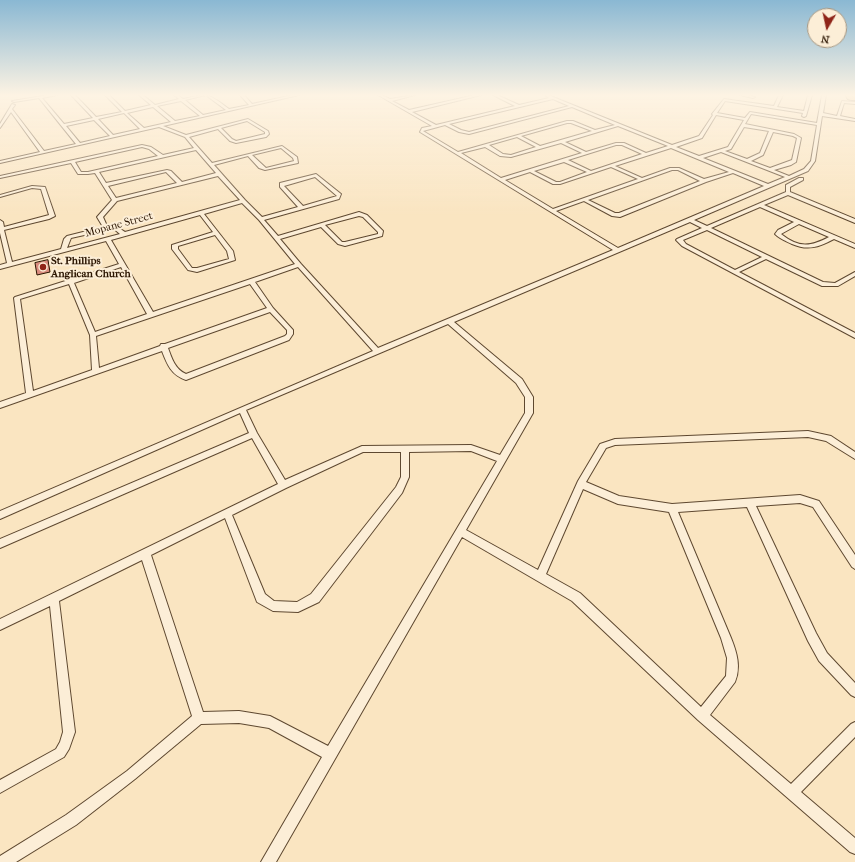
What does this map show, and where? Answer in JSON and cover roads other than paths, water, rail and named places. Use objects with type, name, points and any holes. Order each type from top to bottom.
[{"type":"street","points":[[30,135],[43,153]]},
{"type":"street","points":[[72,135],[79,144]]},
{"type":"street","points":[[0,154],[2,162],[116,135]]},
{"type":"street","points":[[226,135],[231,140],[236,142],[266,135]]},
{"type":"street","points":[[428,135],[618,251]]},
{"type":"street","points":[[485,145],[502,155],[510,156],[584,135]]},
{"type":"street","points":[[643,135],[768,186]]},
{"type":"street","points":[[531,171],[555,183],[560,183],[646,154],[694,142],[702,135]]},
{"type":"street","points":[[699,158],[722,151],[732,146],[737,135]]},
{"type":"street","points":[[747,161],[762,154],[769,135]]},
{"type":"street","points":[[770,170],[794,161],[799,138],[792,135]]},
{"type":"street","points":[[0,515],[242,409],[618,251],[806,170],[813,160],[816,135]]},
{"type":"street","points":[[186,136],[218,174],[261,219],[299,265],[378,352]]},
{"type":"street","points":[[457,153],[517,136],[540,148]]},
{"type":"street","points":[[562,142],[585,153]]},
{"type":"street","points":[[500,180],[585,153],[619,144],[646,154]]},
{"type":"street","points":[[0,178],[142,146],[150,148],[161,156]]},
{"type":"street","points":[[211,164],[282,147],[295,158],[296,162],[265,169],[249,155]]},
{"type":"street","points":[[72,161],[80,173],[96,171],[196,149]]},
{"type":"street","points":[[722,151],[770,170],[801,179],[788,186],[788,193]]},
{"type":"street","points":[[564,160],[592,172]]},
{"type":"street","points":[[612,166],[641,179]]},
{"type":"street","points":[[552,211],[675,168],[704,181]]},
{"type":"street","points":[[96,171],[115,200]]},
{"type":"street","points":[[104,185],[167,171],[181,184]]},
{"type":"street","points":[[585,200],[614,215],[620,215],[704,181],[732,172]]},
{"type":"street","points":[[105,228],[100,217],[115,200],[218,174]]},
{"type":"street","points":[[261,219],[302,208],[337,198],[339,194],[316,175],[282,184],[282,186],[302,208]]},
{"type":"street","points":[[0,196],[32,188],[43,188],[52,216],[2,229]]},
{"type":"street","points":[[855,221],[788,193],[681,238],[680,242],[684,246],[855,336]]},
{"type":"street","name":"Mopane Street","points":[[0,267],[108,239],[243,201]]},
{"type":"street","points":[[760,205],[855,246]]},
{"type":"street","points":[[201,213],[230,251],[232,260],[197,270],[190,269],[176,249],[175,245],[215,233]]},
{"type":"street","points":[[277,238],[322,225],[362,214],[381,232],[380,235],[345,244],[340,243],[322,225]]},
{"type":"street","points":[[690,220],[828,286],[836,284],[855,274]]},
{"type":"street","points":[[0,222],[10,264]]},
{"type":"street","points":[[798,222],[780,231],[778,234],[797,245],[806,247],[814,246],[833,237]]},
{"type":"street","points":[[64,250],[69,237],[105,228],[116,228],[124,234]]},
{"type":"street","points":[[108,239],[151,315]]},
{"type":"street","points":[[735,272],[766,257]]},
{"type":"street","points":[[30,395],[17,298],[122,265]]},
{"type":"street","points":[[93,335],[299,265]]},
{"type":"street","points":[[163,346],[175,372],[186,377],[287,338],[290,334],[290,330],[271,309],[251,281]]},
{"type":"street","points":[[71,282],[93,335],[96,371]]},
{"type":"street","points":[[0,405],[271,309]]},
{"type":"street","points":[[268,862],[529,413],[529,397],[519,381],[449,321]]},
{"type":"street","points":[[242,409],[254,434],[283,485]]},
{"type":"street","points":[[0,544],[254,434]]},
{"type":"street","points":[[540,576],[581,484],[603,446],[615,442],[808,434],[828,438],[855,456]]},
{"type":"street","points":[[227,513],[261,598],[272,606],[298,607],[315,598],[398,490],[405,477],[405,448]]},
{"type":"street","points":[[0,625],[283,485],[362,449],[471,448],[502,459]]},
{"type":"street","points":[[581,484],[618,500],[672,508],[800,499],[816,504],[855,564]]},
{"type":"street","points":[[750,503],[798,610],[819,650],[823,657],[855,691]]},
{"type":"street","points":[[672,508],[733,658],[731,678],[702,716]]},
{"type":"street","points":[[460,531],[576,597],[702,716],[855,846]]},
{"type":"street","points":[[145,553],[199,718]]},
{"type":"street","points":[[0,787],[60,753],[65,745],[69,732],[54,598]]},
{"type":"street","points":[[3,862],[71,820],[131,775],[199,718],[239,717],[270,722],[330,754]]},
{"type":"street","points":[[792,793],[855,728]]},
{"type":"place","name":"St. Phillips Anglican Church","points":[[43,267]]}]
